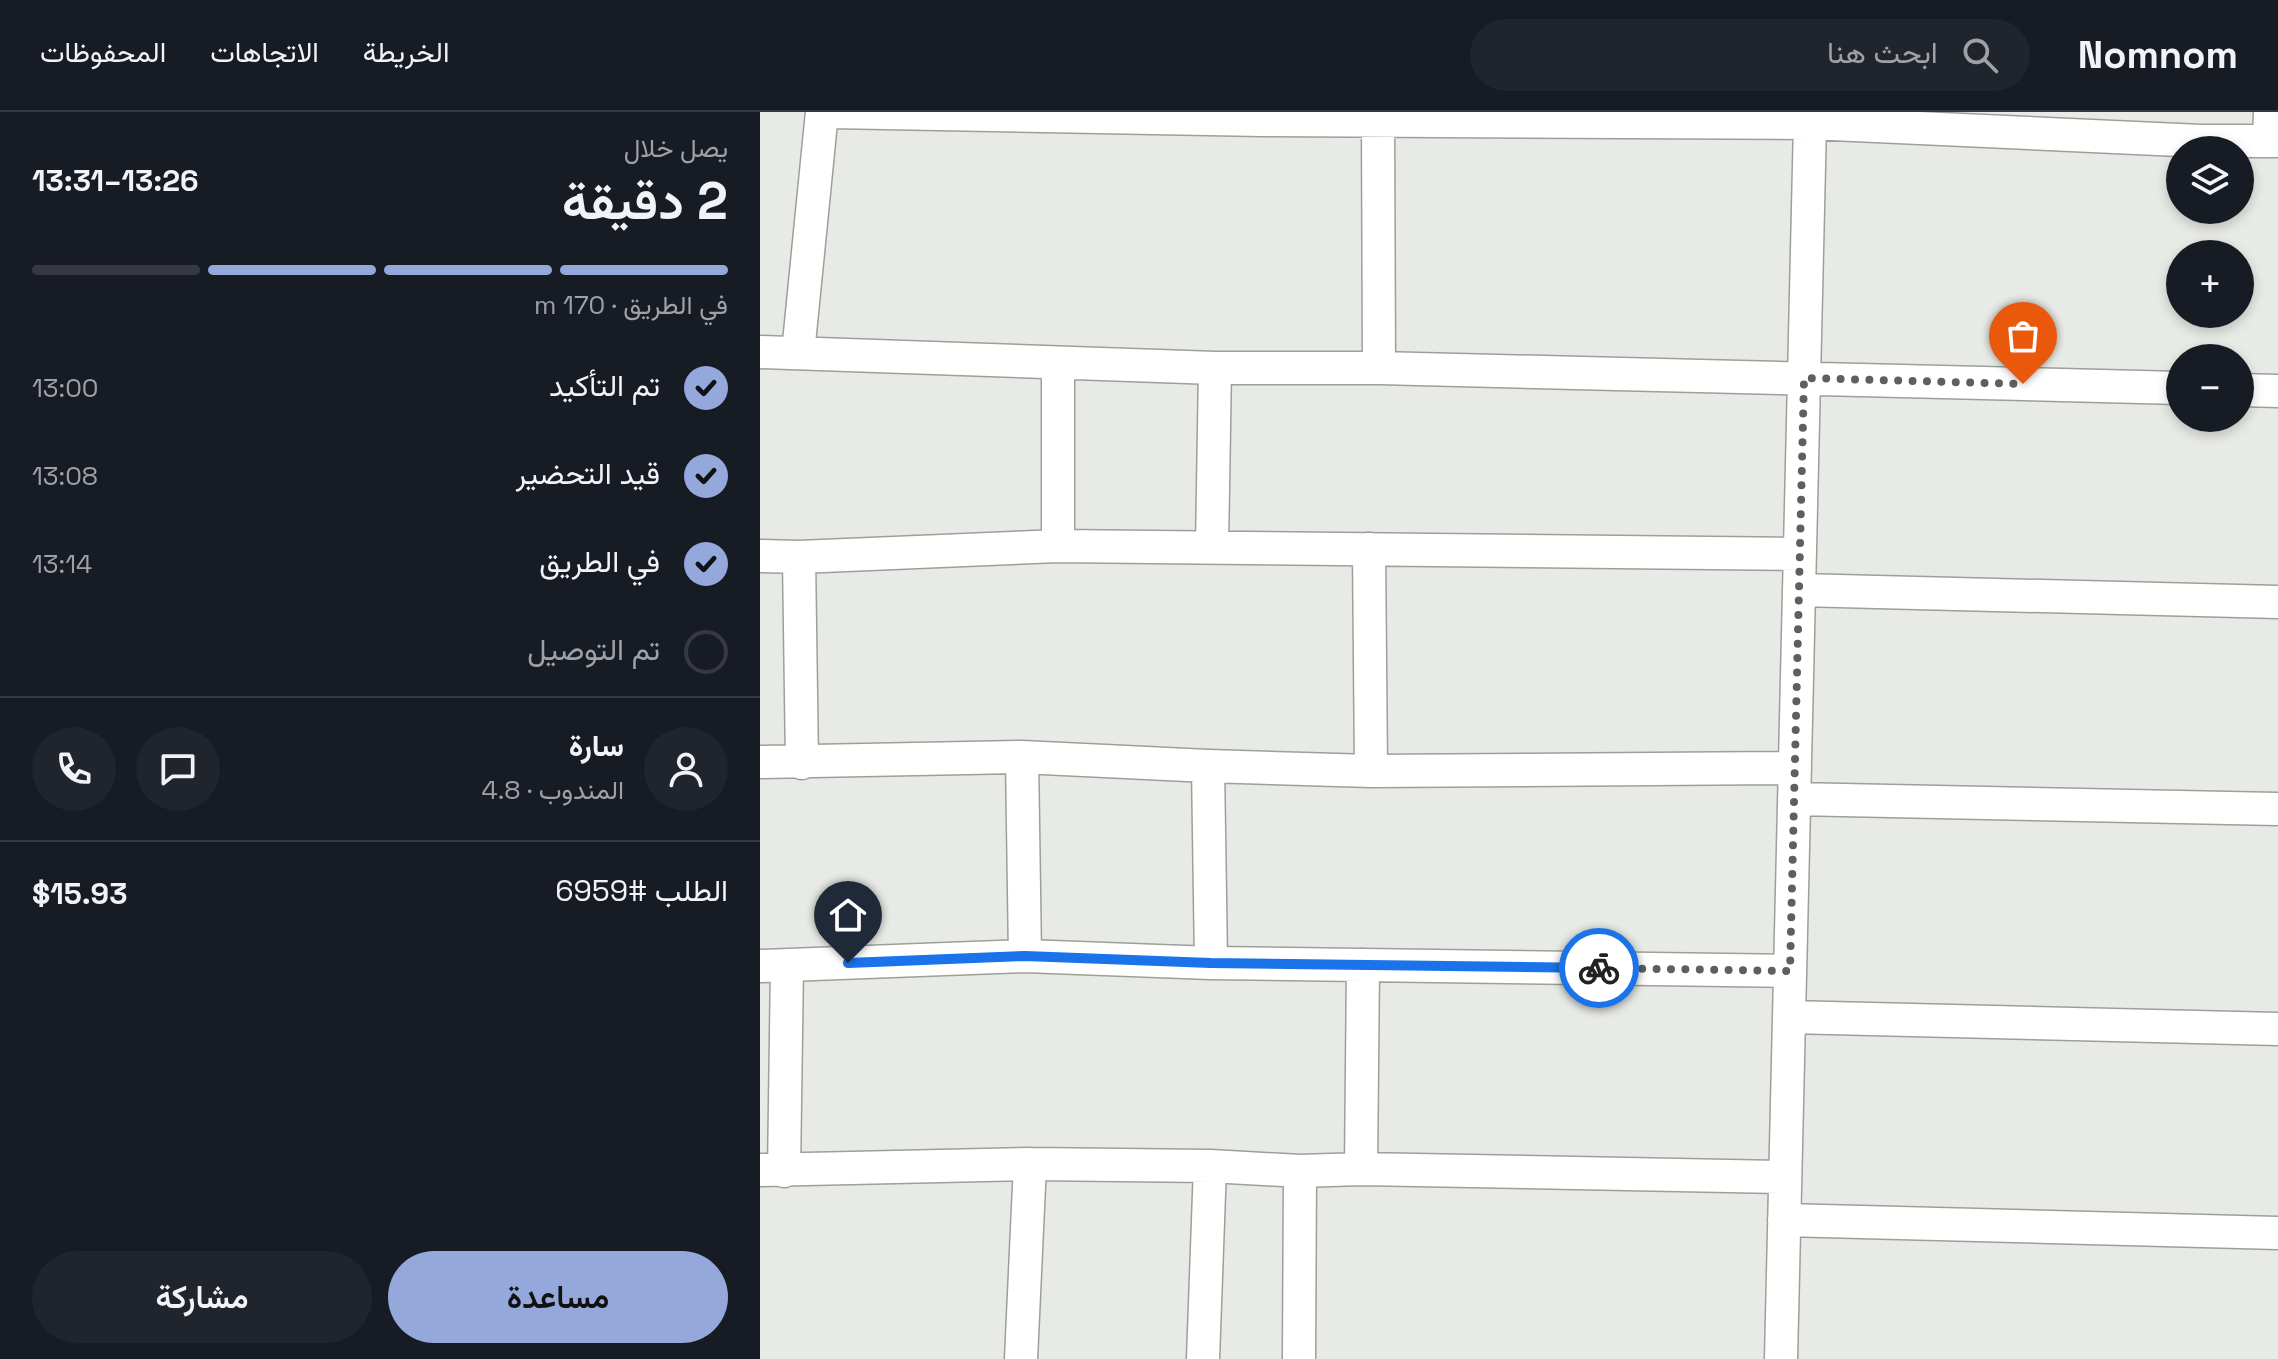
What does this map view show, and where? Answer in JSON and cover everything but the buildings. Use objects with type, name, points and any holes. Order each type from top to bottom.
[{"type":"street","points":[[798,353],[822,112]]},
{"type":"street","points":[[832,112],[1810,123],[1861,118],[2185,140],[2272,131]]},
{"type":"street","points":[[1378,120],[1379,368]]},
{"type":"street","points":[[1781,1359],[1810,123]]},
{"type":"street","points":[[760,352],[1215,368],[1379,368],[2166,388]]},
{"type":"street","points":[[1058,363],[1058,546]]},
{"type":"street","points":[[1212,547],[1215,368]]},
{"type":"street","points":[[2254,390],[2278,391]]},
{"type":"street","points":[[760,556],[1058,546],[1800,554]]},
{"type":"street","points":[[1369,549],[1371,771]]},
{"type":"street","points":[[799,557],[802,763]]},
{"type":"street","points":[[1799,590],[2278,602]]},
{"type":"street","points":[[1022,757],[1025,956]]},
{"type":"street","points":[[760,762],[1022,757],[1208,766],[1794,783],[2278,809]]},
{"type":"street","points":[[1208,766],[1211,963]]},
{"type":"street","points":[[1785,1177],[1030,1164],[772,1170],[773,966],[1025,956],[1211,963],[1790,971]]},
{"type":"street","points":[[1361,1169],[1363,965]]},
{"type":"street","points":[[1789,1017],[2278,1029]]},
{"type":"street","points":[[1021,1359],[1030,1164]]},
{"type":"street","points":[[1203,1359],[1210,1166]]},
{"type":"street","points":[[1299,1359],[1300,1171]]},
{"type":"street","points":[[1784,1220],[2278,1233]]},
{"type":"way so far","points":[[1599,968],[1790,971],[1804,378],[2023,384]]},
{"type":"route","points":[[848,963],[1025,956],[1211,963],[1599,968]]}]
